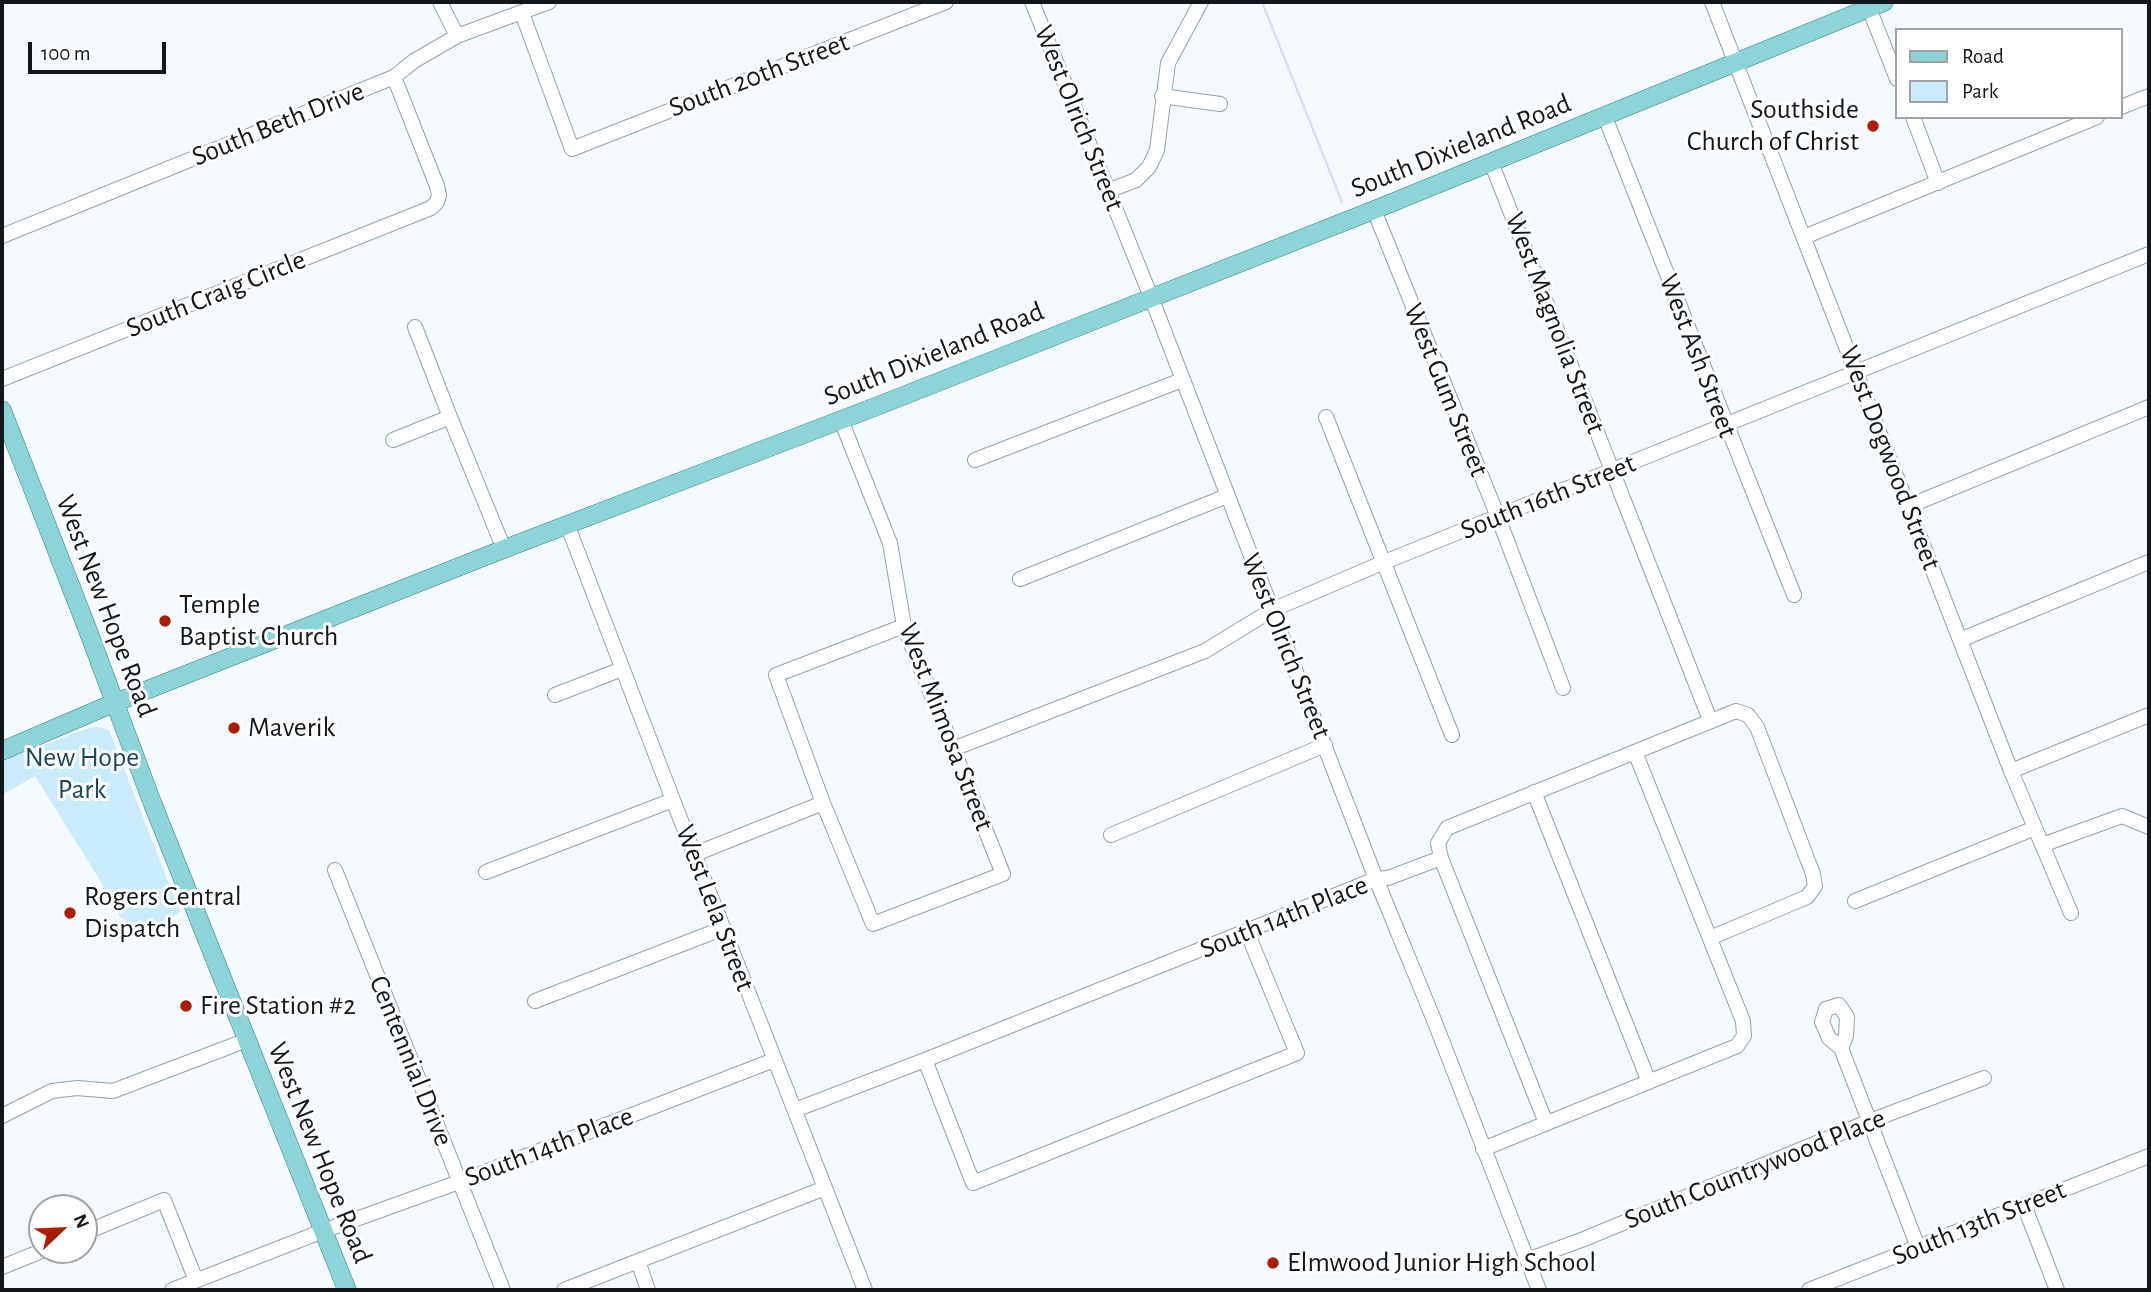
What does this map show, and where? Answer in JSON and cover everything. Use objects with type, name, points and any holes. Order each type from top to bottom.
[{"type":"main road","name":"South Dixieland Road","points":[[2,751],[114,703],[567,524],[1374,210],[1877,5]]},
{"type":"main road","name":"West New Hope Road","points":[[2,410],[88,628],[114,703],[346,1290]]},
{"type":"street","points":[[440,2],[457,36]]},
{"type":"street","name":"South Beth Drive","points":[[2,236],[394,77],[414,61],[457,36],[549,2]]},
{"type":"street","name":"South 20th Street","points":[[522,13],[572,149],[946,2]]},
{"type":"street","name":"West Olrich Street","points":[[1032,2],[1151,297],[1376,879],[1539,1290]]},
{"type":"street","points":[[1108,191],[1136,180],[1149,167],[1157,150],[1168,63],[1201,2]]},
{"type":"street","name":"West Dogwood Street","points":[[1712,2],[2011,771],[2071,913]]},
{"type":"street","points":[[1877,5],[1896,75]]},
{"type":"street","name":"South Craig Circle","points":[[2,379],[431,208],[437,202],[438,186],[394,77]]},
{"type":"street","points":[[1162,96],[1220,104]]},
{"type":"street","points":[[2123,106],[2149,96]]},
{"type":"street","name":"West Ash Street","points":[[1605,117],[1794,595]]},
{"type":"street","points":[[1914,119],[1938,183]]},
{"type":"street","points":[[1804,237],[2092,119]]},
{"type":"street","name":"West Magnolia Street","points":[[1491,162],[1710,720]]},
{"type":"street","name":"West Gum Street","points":[[1374,210],[1563,688]]},
{"type":"street","name":"South 16th Street","points":[[953,749],[1205,651],[1272,610],[1382,563],[2149,254]]},
{"type":"street","points":[[415,327],[504,549]]},
{"type":"street","points":[[975,460],[1182,380]]},
{"type":"street","points":[[1909,506],[2149,407]]},
{"type":"street","points":[[393,440],[450,417]]},
{"type":"street","points":[[1326,417],[1452,735]]},
{"type":"street","name":"West Mimosa Street","points":[[823,803],[873,924],[1003,874],[904,626],[890,543],[841,419]]},
{"type":"street","points":[[1020,579],[1227,496]]},
{"type":"street","name":"West Lela Street","points":[[567,524],[865,1290]]},
{"type":"street","points":[[1960,639],[2149,562]]},
{"type":"street","points":[[695,854],[823,803],[776,675],[904,626]]},
{"type":"street","points":[[555,695],[622,669]]},
{"type":"street","points":[[1546,1123],[1441,858],[1438,843],[1447,828],[1710,720],[1736,711],[1748,715],[1757,727],[1813,874],[1815,886],[1810,895],[1710,938]]},
{"type":"street","points":[[2011,771],[2149,715]]},
{"type":"street","points":[[1111,835],[1325,745]]},
{"type":"street","points":[[1483,1149],[1737,1046],[1744,1036],[1743,1021],[1635,752]]},
{"type":"street","points":[[1534,792],[1649,1082]]},
{"type":"street","points":[[486,872],[673,800]]},
{"type":"street","points":[[2042,845],[2122,816],[2149,827]]},
{"type":"street","points":[[1855,901],[2035,828]]},
{"type":"street","name":"South 14th Place","points":[[794,1110],[1376,879],[1388,878],[1441,858]]},
{"type":"street","name":"Centennial Drive","points":[[335,870],[503,1290]]},
{"type":"street","points":[[535,1001],[723,928]]},
{"type":"street","points":[[925,1060],[974,1183],[1297,1053],[1247,932]]},
{"type":"street","points":[[2,1116],[52,1091],[77,1088],[113,1091],[247,1040]]},
{"type":"street","points":[[1841,1048],[1918,1247]]},
{"type":"street","name":"South 14th Place","points":[[172,1290],[774,1060]]},
{"type":"street","name":"South Countrywood Place","points":[[1527,1260],[1870,1121],[1984,1078]]},
{"type":"street","name":"South 13th Street","points":[[1809,1290],[2149,1156]]},
{"type":"street","points":[[564,1290],[825,1188]]},
{"type":"street","points":[[98,1227],[164,1200],[198,1280]]},
{"type":"street","points":[[2024,1205],[2056,1290]]},
{"type":"street","points":[[2,1267],[28,1256]]},
{"type":"street","points":[[638,1261],[649,1290]]},
{"type":"green space","name":"New Hope Park","points":[[94,726],[109,730],[180,912],[143,930],[120,917],[35,776],[2,795],[2,761]]},
{"type":"waterway","points":[[1262,2],[1342,202]]},
{"type":"place","name":"Southside Church of Christ","points":[[1873,126]]},
{"type":"place","name":"Temple Baptist Church","points":[[165,621]]},
{"type":"place","name":"Maverik","points":[[234,728]]},
{"type":"place","name":"Rogers Central Dispatch","points":[[70,913]]},
{"type":"place","name":"Fire Station #2","points":[[186,1006]]},
{"type":"place","name":"Elmwood Junior High School","points":[[1273,1263]]}]
